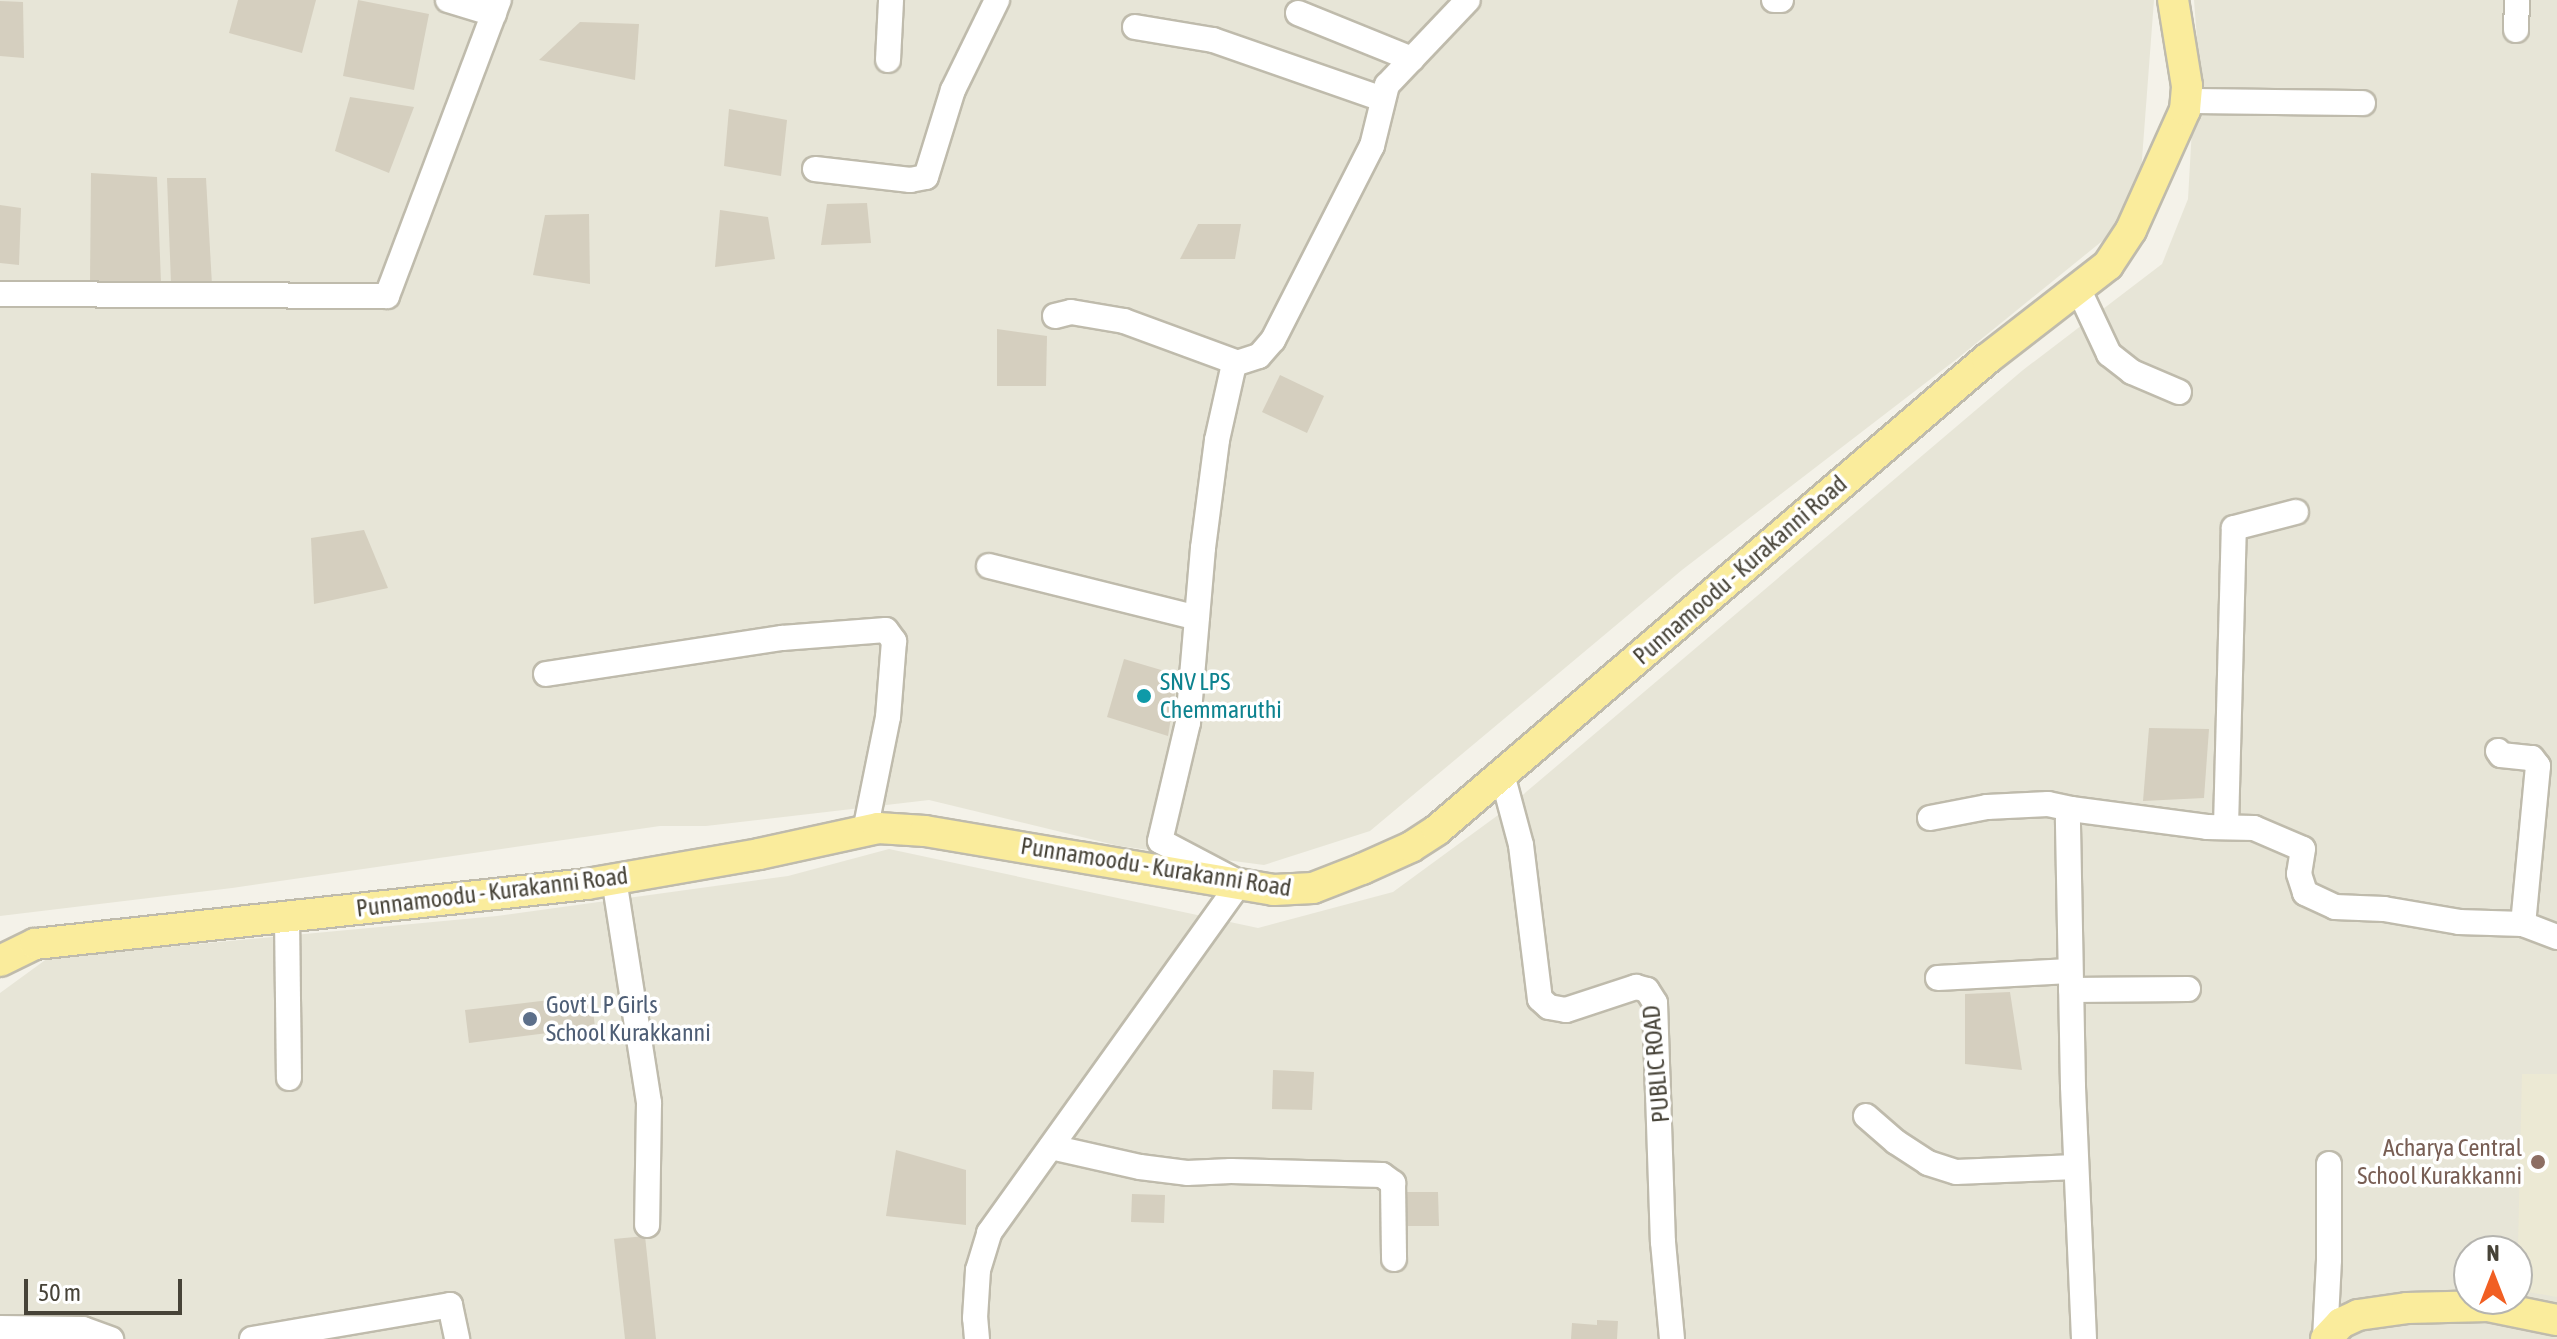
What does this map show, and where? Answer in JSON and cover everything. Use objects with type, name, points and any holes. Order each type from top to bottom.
[{"type":"main road","points":[[2173,0],[2187,101]]},
{"type":"main road","name":"Punnamoodu - Kurakanni Road","points":[[0,961],[35,944],[614,879],[759,854],[878,828],[925,831],[1274,890],[1301,890],[1362,869],[1428,837],[1987,359],[2108,265],[2131,230],[2187,101]]},
{"type":"main road","points":[[2325,1339],[2341,1323],[2358,1315],[2407,1308],[2488,1306],[2557,1320]]},
{"type":"street","points":[[0,294],[387,296],[496,7],[448,0]]},
{"type":"street","points":[[888,60],[891,0]]},
{"type":"street","points":[[815,169],[910,180],[926,177],[953,90],[997,0]]},
{"type":"street","points":[[1055,316],[1071,312],[1124,321],[1238,363],[1259,356],[1287,315],[1372,146],[1387,85],[1468,0]]},
{"type":"street","points":[[1774,0],[1781,0]]},
{"type":"street","points":[[2516,30],[2517,0]]},
{"type":"street","points":[[1298,13],[1412,59]]},
{"type":"street","points":[[1135,27],[1213,40],[1382,99]]},
{"type":"street","points":[[2187,101],[2363,103]]},
{"type":"street","points":[[2078,288],[2109,354],[2132,372],[2179,392]]},
{"type":"street","points":[[977,1339],[978,1270],[989,1233],[1240,883],[1160,841],[1188,723],[1217,440],[1227,389],[1238,363]]},
{"type":"street","points":[[2226,827],[2234,528],[2296,512]]},
{"type":"street","points":[[989,566],[1197,618]]},
{"type":"street","points":[[546,674],[782,638],[886,630],[894,641],[888,717],[865,831]]},
{"type":"street","points":[[2498,751],[2501,755],[2532,758],[2538,766],[2523,924]]},
{"type":"street","name":"PUBLIC ROAD","points":[[1502,774],[1521,845],[1540,999],[1553,1009],[1566,1010],[1636,987],[1647,990],[1655,1003],[1664,1255],[1672,1339]]},
{"type":"street","points":[[1930,818],[1987,807],[2048,804],[2254,828],[2303,849],[2299,874],[2305,893],[2335,907],[2384,909],[2459,922],[2523,924],[2557,937]]},
{"type":"street","points":[[2071,809],[2068,820],[2071,980],[2084,1339]]},
{"type":"street","points":[[614,879],[649,1103],[647,1225]]},
{"type":"street","points":[[287,917],[289,1078]]},
{"type":"street","points":[[1938,978],[2071,980],[2188,989]]},
{"type":"street","points":[[1866,1116],[1928,1163],[1956,1172],[2076,1167]]},
{"type":"street","points":[[1051,1147],[1140,1167],[1187,1173],[1231,1171],[1382,1175],[1393,1183],[1394,1259]]},
{"type":"street","points":[[2325,1339],[2329,1164]]},
{"type":"street","points":[[252,1339],[450,1305],[457,1339]]},
{"type":"street","points":[[0,1328],[83,1329],[111,1339]]},
{"type":"shaded area","points":[[0,0],[2154,0],[2138,212],[1958,358],[1682,570],[1370,831],[1264,865],[1119,846],[929,800],[706,826],[660,826],[232,888],[0,916]]},
{"type":"shaded area","points":[[2194,0],[2557,0],[2557,1339],[0,1339],[0,993],[48,958],[497,916],[788,876],[889,849],[1258,928],[1393,892],[1505,810],[2023,370],[2162,264],[2188,199],[2197,39]]},
{"type":"shaded area","name":"Acharya Central School Kurakkanni","points":[[2522,1074],[2557,1074],[2557,1297],[2533,1293],[2533,1235],[2518,1235]]},
{"type":"building","points":[[238,0],[316,0],[302,53],[229,33]]},
{"type":"building","points":[[358,0],[429,14],[414,90],[343,76]]},
{"type":"building","points":[[0,1],[23,2],[24,58],[0,56]]},
{"type":"building","points":[[580,22],[639,24],[635,80],[539,60]]},
{"type":"building","points":[[350,97],[414,107],[389,173],[335,151]]},
{"type":"building","points":[[729,109],[787,120],[781,176],[724,166]]},
{"type":"building","points":[[91,173],[157,177],[161,283],[90,283]]},
{"type":"building","points":[[167,178],[206,178],[212,285],[171,283]]},
{"type":"building","points":[[867,203],[871,243],[821,245],[827,204]]},
{"type":"building","points":[[0,205],[21,208],[19,265],[0,263]]},
{"type":"building","points":[[720,210],[768,217],[775,259],[715,267]]},
{"type":"building","points":[[589,214],[590,284],[533,275],[545,215]]},
{"type":"building","points":[[1198,224],[1241,224],[1235,259],[1180,259]]},
{"type":"building","points":[[997,329],[1047,336],[1046,386],[997,386]]},
{"type":"building","points":[[1280,375],[1324,396],[1307,433],[1262,412]]},
{"type":"building","points":[[364,530],[388,588],[314,604],[311,538]]},
{"type":"building","name":"SNV LPS Chemmaruthi","points":[[1124,659],[1178,675],[1168,736],[1107,717]]},
{"type":"building","points":[[2149,728],[2209,729],[2204,798],[2143,801]]},
{"type":"building","points":[[2010,992],[2022,1070],[1965,1064],[1965,994]]},
{"type":"building","name":"Govt L P Girls School Kurakkanni","points":[[591,995],[595,1027],[469,1043],[465,1010]]},
{"type":"building","points":[[1273,1070],[1314,1072],[1312,1110],[1272,1109]]},
{"type":"building","points":[[896,1150],[966,1170],[966,1225],[886,1216]]},
{"type":"building","points":[[1400,1192],[1438,1192],[1439,1226],[1401,1226]]},
{"type":"building","points":[[1132,1194],[1165,1195],[1164,1223],[1131,1222]]},
{"type":"building","points":[[645,1236],[656,1339],[625,1339],[614,1239]]},
{"type":"building","points":[[1597,1320],[1618,1321],[1617,1339],[1571,1339],[1572,1323],[1597,1325]]},
{"type":"place","name":"SNV LPS Chemmaruthi","points":[[1144,696]]},
{"type":"place","name":"Govt L P Girls School Kurakkanni","points":[[530,1019]]},
{"type":"place","name":"Acharya Central School Kurakkanni","points":[[2538,1162]]}]
